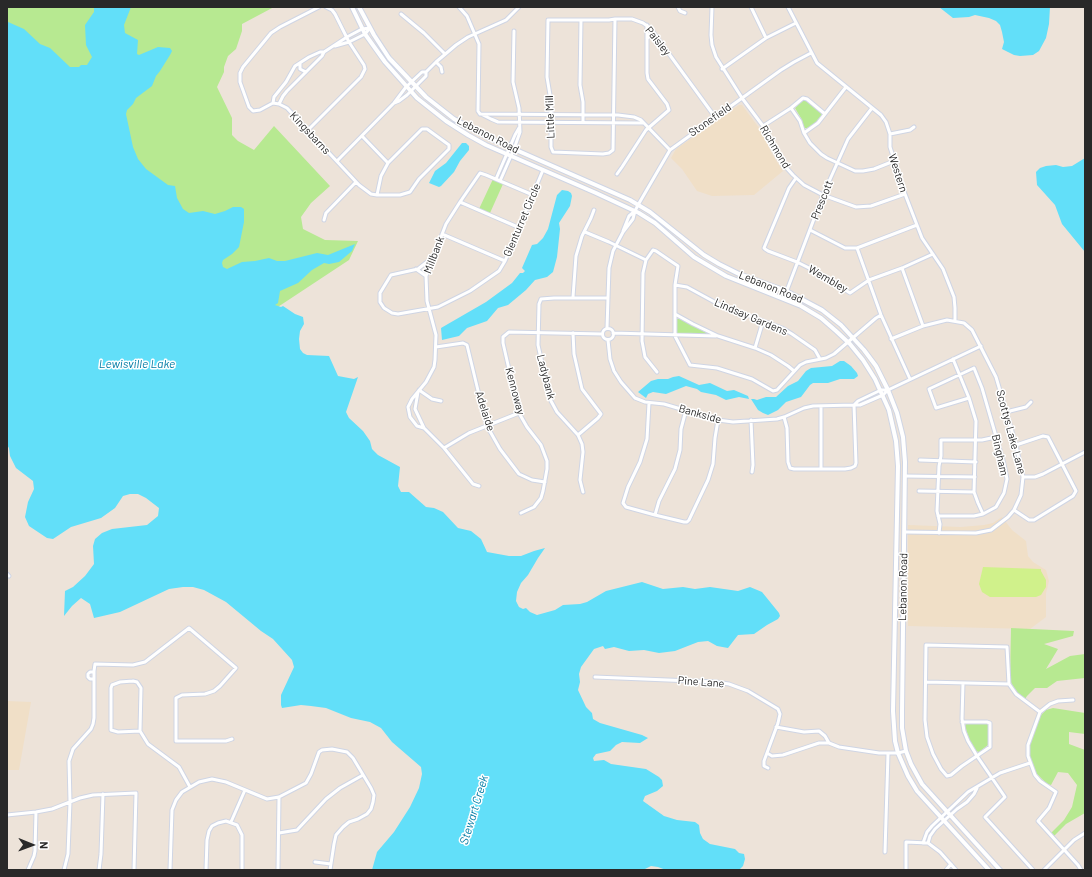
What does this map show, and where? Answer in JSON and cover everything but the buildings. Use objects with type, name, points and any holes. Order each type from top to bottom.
[{"type":"main road","name":"Lebanon Road","points":[[352,7],[365,34],[385,62],[406,87],[454,127],[480,142],[635,211],[655,224],[694,257],[711,268],[744,284],[784,298],[821,318],[848,342],[863,360],[882,393],[896,441],[898,466],[893,711],[895,740],[898,753],[908,776],[917,791],[989,870]]},
{"type":"main road","name":"Lebanon Road","points":[[359,7],[370,28],[390,58],[426,97],[454,119],[478,133],[630,200],[666,223],[704,255],[719,264],[739,274],[786,291],[822,310],[841,325],[854,338],[876,366],[897,413],[903,437],[905,476],[902,728],[906,750],[911,764],[922,784],[1000,870]]},
{"type":"main road","points":[[896,532],[904,532]]},
{"type":"street","points":[[319,7],[271,33],[243,67],[240,72],[240,82],[249,107],[253,111],[260,110],[273,103],[274,97],[283,86],[295,66],[320,52],[324,52],[362,29],[370,28]]},
{"type":"street","points":[[308,130],[361,77],[365,69],[335,14],[327,7]]},
{"type":"street","points":[[459,7],[467,16],[479,44],[478,111],[480,114],[498,122],[643,123]]},
{"type":"street","points":[[394,103],[399,101],[416,86],[426,76],[426,72],[456,45],[475,34],[502,22],[519,7]]},
{"type":"street","points":[[678,7],[680,11],[685,13]]},
{"type":"street","name":"Richmond","points":[[712,7],[712,45],[716,57],[742,98],[763,126],[777,155],[796,178],[823,195],[851,206],[871,206],[905,194]]},
{"type":"street","points":[[751,7],[766,38]]},
{"type":"street","name":"Western","points":[[788,7],[810,53],[819,66],[883,118],[890,134],[890,147],[894,161],[922,238],[945,274],[954,297],[955,320]]},
{"type":"street","points":[[401,14],[424,33],[445,54]]},
{"type":"street","points":[[614,123],[615,19]]},
{"type":"street","name":"Paisley","points":[[548,20],[636,20],[647,25],[715,117]]},
{"type":"street","name":"Little Mill","points":[[548,20],[546,77],[551,101],[551,147],[553,152],[609,153],[613,150],[614,123]]},
{"type":"street","points":[[581,20],[580,85],[583,102],[583,122]]},
{"type":"street","points":[[722,68],[766,38],[796,23]]},
{"type":"street","points":[[617,174],[648,127],[669,108],[648,79],[646,68],[647,25]]},
{"type":"street","points":[[331,48],[356,39],[365,34],[370,28]]},
{"type":"street","points":[[500,181],[512,148],[519,137],[520,114],[513,82],[514,32]]},
{"type":"street","points":[[647,39],[650,34],[654,33]]},
{"type":"street","points":[[353,34],[356,39]]},
{"type":"street","points":[[279,104],[288,90],[322,56],[324,52]]},
{"type":"street","name":"Stonefield","points":[[635,211],[670,150],[787,66],[810,53]]},
{"type":"street","points":[[436,62],[441,66],[442,72]]},
{"type":"street","points":[[300,63],[300,69],[306,72]]},
{"type":"street","points":[[336,161],[394,103],[406,87],[422,72],[426,72]]},
{"type":"street","points":[[283,86],[288,90]]},
{"type":"street","points":[[804,132],[818,123],[846,87]]},
{"type":"street","points":[[763,126],[805,97],[825,114]]},
{"type":"street","name":"Kingsbarns","points":[[273,103],[287,108],[356,182],[368,193],[377,195]]},
{"type":"street","points":[[791,108],[800,121],[810,143],[820,154],[837,163],[864,172],[894,161]]},
{"type":"street","name":"Prescott","points":[[784,298],[823,195],[848,139],[872,108]]},
{"type":"street","points":[[480,114],[614,115],[634,118],[641,120],[670,150]]},
{"type":"street","points":[[890,134],[910,130],[914,127]]},
{"type":"street","points":[[425,128],[450,147],[449,150],[419,179],[412,190],[405,194],[377,195],[381,176],[388,163],[421,130],[425,128]]},
{"type":"street","points":[[362,136],[388,163]]},
{"type":"street","points":[[509,155],[496,179],[533,194]]},
{"type":"street","name":"Glenturret Circle","points":[[434,256],[416,269],[391,275],[380,293],[380,302],[384,308],[392,314],[438,308],[472,289],[499,271],[506,261],[543,170]]},
{"type":"street","name":"Millbank","points":[[424,428],[417,426],[410,417],[408,407],[412,399],[426,382],[434,367],[436,335],[425,286],[426,276],[446,224],[480,173],[496,179]]},
{"type":"street","name":"Wembley","points":[[796,178],[789,188],[764,249],[815,271],[850,293],[868,280],[902,268],[933,254]]},
{"type":"street","points":[[324,220],[326,213],[356,182]]},
{"type":"street","points":[[460,202],[520,228]]},
{"type":"street","points":[[594,210],[579,246],[575,264],[573,297],[608,298]]},
{"type":"street","points":[[602,334],[607,328],[609,268],[611,258],[623,232],[634,219],[635,211]]},
{"type":"street","points":[[810,230],[845,248],[857,248],[918,225]]},
{"type":"street","points":[[584,232],[616,245],[646,260]]},
{"type":"street","points":[[442,234],[506,261]]},
{"type":"street","points":[[857,248],[881,315],[910,379]]},
{"type":"street","points":[[657,372],[645,357],[642,334],[643,281],[646,260],[653,250],[676,264],[678,268],[675,285],[675,336],[690,365],[717,368],[752,380],[773,391],[778,389],[794,371],[806,362],[834,354],[881,315]]},
{"type":"street","points":[[902,268],[923,326]]},
{"type":"street","points":[[416,269],[426,276]]},
{"type":"street","name":"Lindsay Gardens","points":[[675,285],[688,287],[720,305],[763,321],[792,334],[815,350],[820,359]]},
{"type":"street","name":"Ladybank","points":[[573,297],[541,299],[539,332],[540,352],[551,401],[557,412],[578,435],[582,444],[583,452],[580,480],[583,492]]},
{"type":"street","points":[[675,314],[718,336],[771,355],[794,371]]},
{"type":"street","points":[[891,339],[923,326],[947,320],[955,320]]},
{"type":"street","name":"Scottys Lake Lane","points":[[904,532],[976,533],[987,531],[1000,524],[1014,510],[1021,495],[1023,477],[1016,445],[996,377],[972,330],[964,323],[955,320]]},
{"type":"street","points":[[755,348],[763,321]]},
{"type":"street","points":[[607,328],[614,333],[675,336],[718,336]]},
{"type":"street","name":"Kennoway","points":[[521,513],[530,510],[537,503],[543,491],[547,469],[545,453],[541,445],[527,427],[519,413],[503,343],[503,337],[509,332],[539,332]]},
{"type":"street","points":[[539,332],[602,334]]},
{"type":"street","points":[[573,333],[574,349],[582,389],[601,414],[578,435]]},
{"type":"street","points":[[602,334],[604,338],[608,340],[612,338],[614,333]]},
{"type":"street","name":"Bankside","points":[[608,340],[610,359],[618,378],[635,398],[649,403],[664,404],[718,420],[733,422],[784,417],[804,408],[854,404],[860,406],[910,379],[981,346]]},
{"type":"street","name":"Adelaide","points":[[436,347],[463,344],[467,345],[487,426],[500,449],[519,474],[532,480],[545,482]]},
{"type":"street","points":[[953,359],[970,398],[976,421],[974,492],[983,514]]},
{"type":"street","name":"Bingham","points":[[938,516],[974,516],[983,514],[996,507],[1001,500],[1006,485],[1006,473],[982,388],[974,368],[960,375]]},
{"type":"street","points":[[960,375],[929,389],[936,408],[970,398]]},
{"type":"street","points":[[419,390],[432,399],[441,401]]},
{"type":"street","name":"Millbank","points":[[419,390],[415,409],[424,428],[444,448],[473,484],[479,486]]},
{"type":"street","points":[[1006,412],[1026,407],[1031,402]]},
{"type":"street","points":[[649,403],[647,439],[640,462],[624,497],[624,505],[628,508],[655,515],[687,522],[711,473],[715,453],[715,438],[718,420]]},
{"type":"street","points":[[784,417],[787,428],[788,462],[790,468],[839,470],[851,468],[855,466],[854,404]]},
{"type":"street","points":[[821,406],[821,470]]},
{"type":"street","points":[[655,515],[659,501],[676,469],[686,410]]},
{"type":"street","points":[[444,448],[469,433],[519,413]]},
{"type":"street","points":[[751,420],[754,465],[752,472]]},
{"type":"street","points":[[1014,510],[1031,521],[1066,500],[1076,492],[1048,437],[1043,436],[1016,445]]},
{"type":"street","points":[[939,533],[938,476],[941,440],[976,440],[996,437]]},
{"type":"street","points":[[1023,477],[1039,476],[1085,452]]},
{"type":"street","points":[[920,460],[976,462]]},
{"type":"street","points":[[905,476],[975,477]]},
{"type":"street","points":[[919,491],[974,492]]},
{"type":"street","points":[[64,870],[68,854],[70,802],[69,761],[76,745],[91,730],[93,724],[95,664],[133,664],[145,662],[189,628],[236,668],[214,691],[205,694],[182,695],[176,698],[176,741],[226,741],[232,739]]},
{"type":"street","points":[[962,722],[990,723],[990,747],[951,776],[947,776],[941,769],[933,754],[927,737],[925,720],[926,645],[1007,647],[1009,684],[1016,694],[1040,712]]},
{"type":"street","points":[[94,672],[90,672],[88,677],[94,679]]},
{"type":"street","name":"Pine Lane","points":[[595,677],[728,684],[748,691],[778,709],[780,714],[763,765],[768,768]]},
{"type":"street","points":[[140,731],[118,732],[111,730],[111,688],[115,683],[133,681],[139,684],[141,688],[140,731],[148,744],[178,767],[190,787]]},
{"type":"street","points":[[926,682],[1009,684]]},
{"type":"street","points":[[962,683],[962,722],[968,741],[1005,796],[985,817],[1033,870]]},
{"type":"street","points":[[1073,700],[1058,701],[1050,704],[1040,712],[1028,745],[1028,756],[1035,774],[1040,781],[1056,792],[1049,808],[1038,821],[1081,870]]},
{"type":"street","points":[[776,727],[804,732],[819,731],[825,736],[829,743]]},
{"type":"street","points":[[767,753],[770,756],[783,755],[815,743],[829,743],[846,749],[888,754],[906,750]]},
{"type":"street","points":[[170,870],[172,810],[178,796],[190,787],[212,779],[226,782],[267,799],[279,797],[306,783],[318,755],[322,750],[332,749],[347,752],[353,758],[371,788],[374,796],[372,805],[367,814],[349,822],[336,835],[330,870]]},
{"type":"street","points":[[886,852],[888,754]]},
{"type":"street","points":[[928,843],[934,829],[944,821],[948,813],[968,792],[977,788],[992,777],[1030,763]]},
{"type":"street","points":[[279,833],[297,830],[326,798],[363,775]]},
{"type":"street","points":[[922,843],[927,832],[940,818],[967,802],[977,788]]},
{"type":"street","points":[[231,822],[245,790]]},
{"type":"street","points":[[7,815],[36,812],[80,798],[103,794],[136,793],[134,870]]},
{"type":"street","points":[[99,870],[103,794]]},
{"type":"street","points":[[278,870],[279,797]]},
{"type":"street","points":[[28,870],[35,851],[36,812]]},
{"type":"street","points":[[206,870],[207,840],[209,831],[212,826],[218,823],[231,822],[237,825],[242,835],[242,870]]},
{"type":"street","points":[[1044,870],[1074,840],[1085,833]]},
{"type":"street","points":[[906,870],[906,842],[928,843],[940,852],[956,870]]},
{"type":"street","points":[[316,862],[331,864]]},
{"type":"street","points":[[946,870],[951,864]]},
{"type":"shaded area","points":[[739,105],[742,105],[762,132],[772,154],[783,171],[754,195],[712,196],[697,191],[682,169],[671,158],[676,149]]},
{"type":"shaded area","points":[[1002,517],[1012,530],[1026,541],[1028,556],[1033,562],[1046,570],[1049,581],[1046,593],[1046,617],[1030,629],[908,626],[908,525],[961,527],[993,523]]},
{"type":"shaded area","points":[[7,701],[31,702],[19,770],[7,770]]},
{"type":"green space","points":[[7,7],[274,7],[242,24],[242,31],[236,49],[228,56],[224,67],[224,72],[217,87],[232,118],[232,135],[238,141],[254,150],[274,126],[330,186],[311,203],[301,217],[303,229],[325,240],[358,241],[349,260],[249,326],[7,109]]},
{"type":"green space","points":[[804,99],[821,112],[822,115],[814,124],[807,128],[804,128],[802,120],[795,108]]},
{"type":"green space","points":[[493,179],[503,184],[490,213],[479,209]]},
{"type":"green space","points":[[677,319],[680,319],[711,335],[676,333]]},
{"type":"green space","points":[[983,567],[1041,569],[1046,580],[1046,587],[1041,595],[1036,597],[990,597],[982,592],[979,584]]},
{"type":"green space","points":[[1011,628],[1074,631],[1073,636],[1044,644],[1058,649],[1046,669],[1070,656],[1085,654],[1085,678],[1057,681],[1047,688],[1035,688],[1025,699],[1015,691],[1010,680]]},
{"type":"green space","points":[[1053,708],[1085,713],[1085,734],[1069,732],[1069,744],[1085,750],[1085,813],[1066,824],[1054,836],[1051,833],[1064,820],[1072,807],[1077,785],[1068,773],[1058,772],[1051,785],[1047,784],[1036,773],[1030,759],[1029,749],[1030,741],[1038,718],[1046,710]]},
{"type":"green space","points":[[966,724],[988,725],[988,745],[979,752],[976,751],[969,739],[965,726]]},
{"type":"water","name":"Lewisville Lake","points":[[94,7],[131,7],[124,25],[125,33],[138,40],[137,54],[139,55],[158,47],[170,48],[172,51],[156,76],[152,86],[136,98],[127,110],[126,114],[133,147],[138,159],[146,169],[168,185],[175,186],[177,198],[183,209],[189,213],[203,211],[215,214],[233,207],[241,207],[244,209],[244,222],[239,247],[223,260],[223,267],[227,269],[242,262],[269,258],[277,261],[285,261],[317,253],[328,255],[355,244],[352,251],[339,262],[329,264],[324,263],[312,270],[298,283],[280,291],[278,303],[275,305],[281,307],[283,306],[295,314],[303,317],[304,324],[300,331],[299,339],[300,349],[303,353],[307,355],[329,356],[338,376],[354,379],[358,377],[346,412],[349,418],[363,431],[370,441],[372,449],[378,455],[400,467],[398,486],[401,492],[409,492],[426,507],[434,508],[443,512],[458,528],[471,531],[481,539],[487,552],[509,556],[521,556],[545,548],[528,575],[521,583],[517,592],[516,601],[519,607],[523,609],[526,608],[530,612],[537,615],[555,610],[563,605],[587,602],[606,591],[642,582],[663,589],[683,587],[695,589],[710,587],[738,591],[750,587],[762,592],[779,613],[780,616],[778,619],[754,634],[738,635],[728,648],[717,646],[708,641],[698,642],[675,651],[659,653],[644,650],[629,651],[614,647],[605,649],[603,646],[594,649],[581,667],[579,674],[580,682],[578,690],[586,707],[592,713],[593,719],[600,723],[648,738],[640,743],[622,742],[610,751],[596,754],[593,758],[594,761],[604,760],[611,764],[646,769],[659,777],[662,780],[663,786],[657,791],[645,796],[643,801],[664,816],[677,820],[695,822],[699,825],[700,833],[703,839],[710,844],[735,849],[739,853],[744,854],[745,859],[743,866],[739,870],[666,870],[651,866],[643,870],[372,870],[377,852],[394,832],[410,807],[419,788],[422,774],[421,767],[392,742],[381,728],[370,722],[351,718],[326,708],[301,705],[282,708],[281,695],[294,667],[292,660],[273,639],[226,602],[204,590],[193,587],[169,589],[120,612],[94,618],[90,604],[81,598],[64,616],[65,591],[73,587],[85,576],[94,564],[93,546],[95,539],[102,533],[112,529],[147,525],[158,516],[159,508],[138,494],[130,494],[123,496],[115,508],[101,518],[71,527],[53,539],[47,538],[29,526],[25,517],[28,502],[34,489],[33,481],[16,468],[10,456],[7,445],[7,20],[8,22],[24,29],[40,44],[50,48],[70,67],[79,67],[81,65],[87,65],[92,57],[86,45],[85,25],[94,12]]},
{"type":"water","points":[[939,7],[1050,7],[1046,38],[1039,51],[1033,55],[1014,55],[1002,49],[1004,42],[1002,32],[1000,25],[996,21],[975,15],[953,18]]},
{"type":"water","points":[[462,143],[466,143],[469,146],[469,150],[460,161],[454,172],[439,187],[429,183],[435,171],[446,163]]},
{"type":"water","points":[[1085,158],[1085,252],[1062,224],[1055,205],[1037,185],[1036,172],[1040,168],[1046,166],[1072,166]]},
{"type":"water","points":[[562,190],[568,191],[572,196],[570,206],[559,223],[560,229],[557,257],[553,272],[547,277],[535,280],[526,290],[508,305],[498,308],[487,321],[467,328],[459,336],[442,340],[441,328],[486,302],[512,283],[520,273],[525,271],[522,268],[532,245],[537,244],[543,238],[548,229],[557,195]]},
{"type":"water","points":[[840,361],[844,361],[851,366],[858,376],[854,379],[840,379],[828,383],[813,383],[801,397],[786,402],[778,410],[768,415],[758,410],[751,399],[757,400],[766,397],[776,397],[788,386],[798,381],[806,371],[811,368],[832,366]]},
{"type":"water","points":[[679,376],[699,385],[710,383],[727,391],[734,390],[748,396],[749,399],[739,397],[726,400],[716,395],[701,392],[697,389],[686,386],[666,394],[653,392],[648,394],[646,398],[638,392],[651,381]]},
{"type":"water label","name":"Stewart Creek","points":[[474,810]]}]
